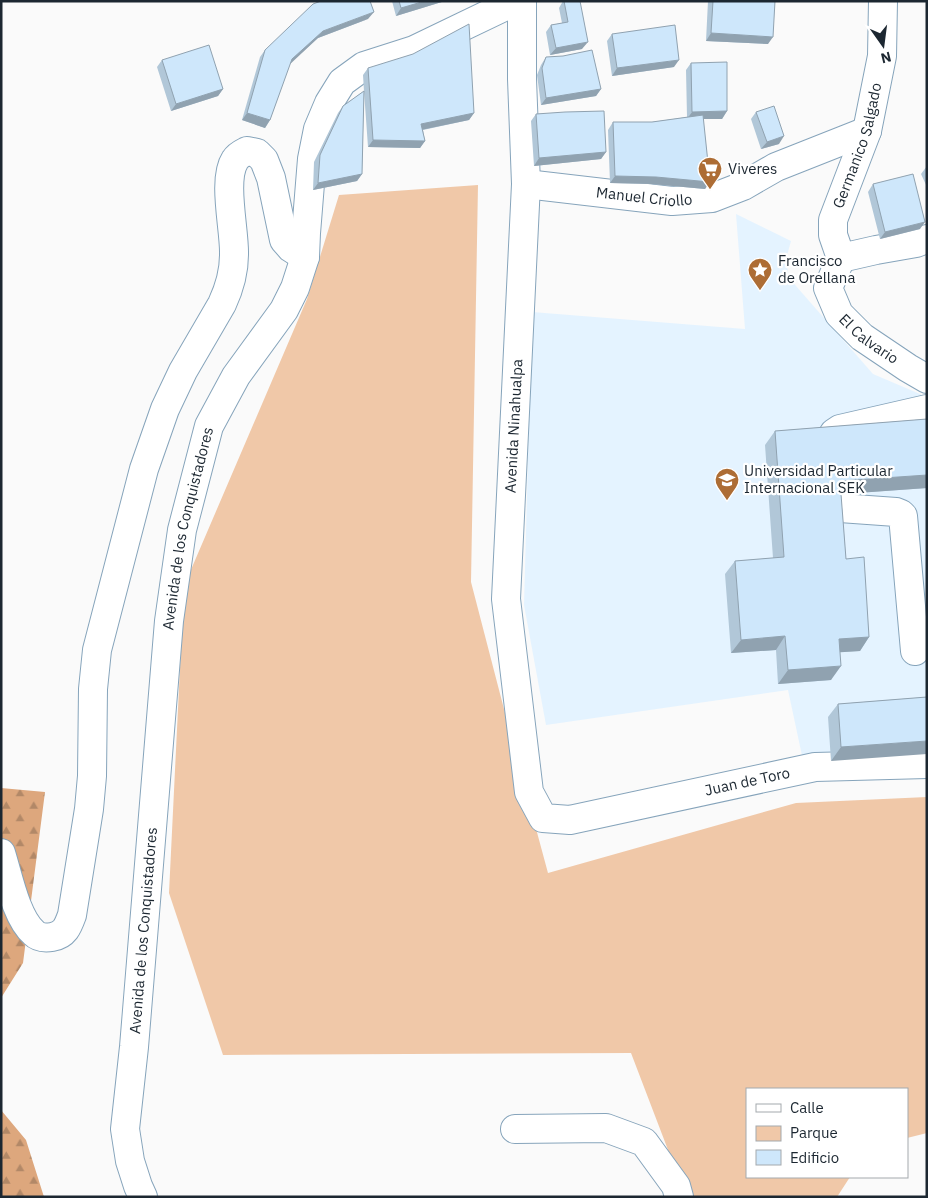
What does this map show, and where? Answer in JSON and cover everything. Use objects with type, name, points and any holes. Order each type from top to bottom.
[{"type":"street","name":"Avenida de los Conquistadores","points":[[143,1197],[130,1161],[125,1130],[136,1028],[169,621],[182,530],[210,426],[236,376],[284,310],[295,288],[305,257],[312,159],[318,129],[329,103],[342,82],[364,66],[414,50],[516,1]]},
{"type":"street","name":"Avenida Ninahualpa","points":[[522,1],[522,79],[526,184],[506,599],[530,792],[542,818],[570,820]]},
{"type":"street","name":"Germanico Salgado","points":[[842,258],[833,235],[833,220],[867,131],[882,56],[884,1]]},
{"type":"street","name":"Manuel Criollo","points":[[526,184],[672,201],[712,198],[743,186],[776,167],[867,131]]},
{"type":"street","points":[[1,853],[17,905],[27,925],[42,938],[61,935],[68,927],[72,916],[89,809],[92,776],[93,689],[97,650],[144,469],[165,409],[183,371],[227,292],[234,265],[229,190],[234,160],[240,155],[248,151],[257,153],[264,160],[271,178],[284,240],[291,248],[305,257]]},
{"type":"street","points":[[842,258],[916,243],[927,239]]},
{"type":"street","name":"El Calvario","points":[[842,258],[828,288],[840,314],[862,337],[927,379]]},
{"type":"street","points":[[830,440],[834,433],[840,430],[927,409]]},
{"type":"street","points":[[834,495],[836,507],[896,512],[903,516],[915,651]]},
{"type":"street","name":"Juan de Toro","points":[[570,820],[815,767],[927,764]]},
{"type":"street","points":[[515,1129],[606,1128],[644,1142],[676,1186],[679,1197]]},
{"type":"shaded area","name":"Universidad Particular Internacional SEK","points":[[736,214],[791,241],[786,259],[789,278],[873,374],[927,397],[927,765],[807,779],[788,690],[546,725],[524,605],[532,312],[745,329]]},
{"type":"green space","points":[[478,185],[471,582],[548,873],[796,803],[927,797],[927,1133],[908,1138],[908,1088],[746,1088],[746,1178],[849,1178],[837,1197],[686,1197],[631,1053],[223,1055],[169,893],[184,586],[307,299],[339,195]]},
{"type":"green space","points":[[1,788],[45,792],[23,963],[1,998]]},
{"type":"green space","points":[[1,1110],[26,1140],[44,1197],[1,1197]]},
{"type":"building","points":[[321,1],[370,1],[374,12],[323,31],[292,59],[270,120],[247,113],[265,50],[313,4]]},
{"type":"building","points":[[399,1],[425,1],[401,8]]},
{"type":"building","points":[[564,1],[580,1],[588,42],[556,48],[551,25],[568,22]]},
{"type":"building","points":[[713,1],[775,1],[773,37],[711,33]]},
{"type":"building","points":[[469,24],[474,113],[421,124],[425,141],[373,140],[368,68],[413,54]]},
{"type":"building","points":[[675,25],[679,60],[617,68],[612,34]]},
{"type":"building","points":[[209,45],[223,89],[176,104],[162,60]]},
{"type":"building","points":[[592,50],[601,89],[546,98],[542,68],[546,57],[563,56]]},
{"type":"building","points":[[727,62],[727,111],[692,112],[691,63]]},
{"type":"building","points":[[364,91],[362,174],[318,183],[320,155],[343,106]]},
{"type":"building","points":[[774,106],[784,136],[767,142],[756,112]]},
{"type":"building","points":[[604,111],[606,152],[539,158],[536,114]]},
{"type":"building","points":[[703,115],[710,182],[656,177],[615,176],[613,122],[652,122]]},
{"type":"building","points":[[913,174],[925,222],[885,232],[873,184]]},
{"type":"building","points":[[927,419],[927,475],[840,481],[846,559],[864,557],[869,637],[839,639],[841,666],[788,670],[785,636],[741,640],[735,561],[784,557],[775,431]]},
{"type":"building","points":[[927,697],[927,741],[841,747],[838,704]]},
{"type":"place","name":"Viveres","points":[[710,190]]},
{"type":"place","name":"Francisco de Orellana","points":[[760,291]]},
{"type":"place","name":"Universidad Particular Internacional SEK","points":[[727,501]]}]
